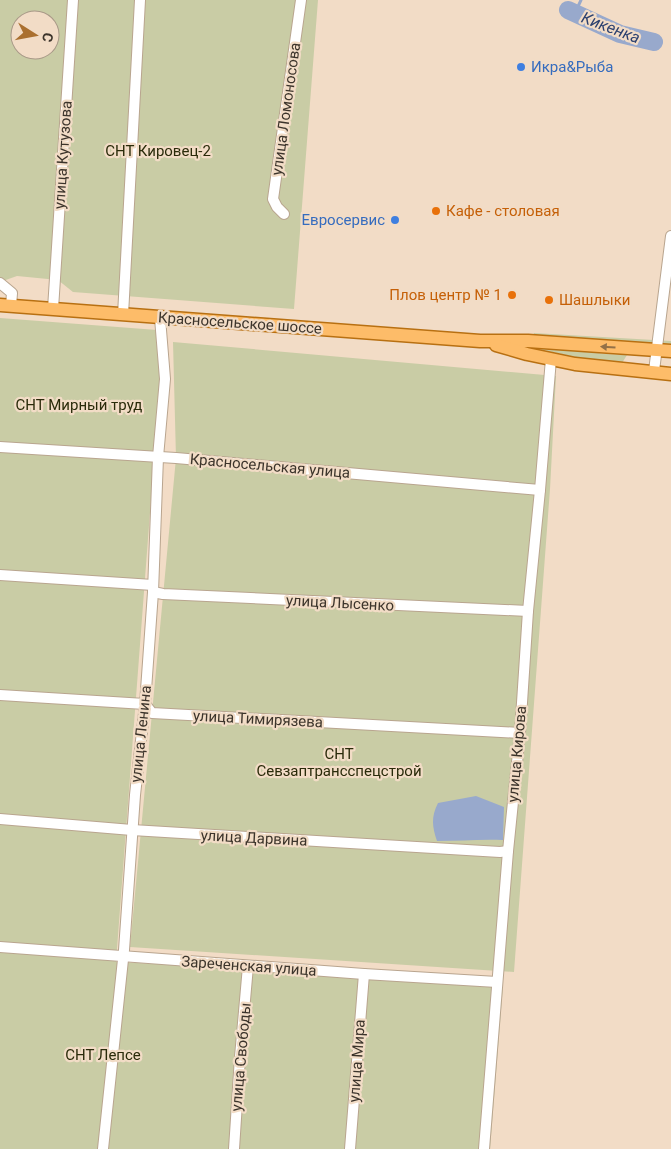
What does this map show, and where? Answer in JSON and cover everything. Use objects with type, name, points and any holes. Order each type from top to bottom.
[{"type":"main road","name":"Красносельское шоссе","points":[[6,306],[480,341],[528,341],[671,352]]},
{"type":"main road","name":"Красносельское шоссе","points":[[480,341],[575,364],[671,374]]},
{"type":"street","name":"улица Кутузова","points":[[53,309],[73,0]]},
{"type":"street","points":[[123,315],[140,0]]},
{"type":"street","name":"улица Ломоносова","points":[[284,214],[277,207],[273,198],[301,0]]},
{"type":"street","points":[[654,371],[671,236]]},
{"type":"street","points":[[0,283],[12,293],[6,306]]},
{"type":"street","name":"улица Ленина","points":[[103,1149],[123,956],[153,589],[158,457],[165,379],[160,318]]},
{"type":"street","name":"улица Кирова","points":[[484,1149],[508,851],[520,733],[528,611],[551,359]]},
{"type":"street","name":"Красносельская улица","points":[[0,447],[158,457],[540,490]]},
{"type":"street","name":"улица Лысенко","points":[[0,575],[153,589],[182,595],[528,611]]},
{"type":"street","name":"улица Тимирязева","points":[[0,695],[145,704],[152,713],[520,733]]},
{"type":"street","name":"улица Дарвина","points":[[0,819],[132,830],[508,851]]},
{"type":"street","name":"Зареченская улица","points":[[0,947],[248,966],[497,982]]},
{"type":"street","name":"улица Свободы","points":[[234,1149],[248,966]]},
{"type":"street","name":"улица Мира","points":[[350,1149],[364,974]]},
{"type":"green space","name":"СНТ Кировец-2","points":[[0,0],[318,0],[294,309],[73,292],[58,280],[17,276],[0,282]]},
{"type":"green space","points":[[0,318],[157,330],[160,380],[116,962],[364,974],[503,986],[490,1149],[0,1149]]},
{"type":"green space","points":[[534,333],[671,341],[671,346],[533,337]]},
{"type":"green space","name":"СНТ Севзаптрансспецстрой","points":[[173,342],[556,376],[550,489],[514,972],[130,947],[176,458]]},
{"type":"green space","points":[[535,344],[605,354],[627,355],[622,363],[589,360],[534,348]]},
{"type":"water","points":[[476,796],[504,807],[503,840],[437,841],[433,822],[438,803]]},
{"type":"waterway","points":[[575,13],[581,0]]},
{"type":"waterway","name":"Кикенка","points":[[568,10],[620,34],[654,42]]},
{"type":"place","name":"Икра&Рыба","points":[[521,67]]},
{"type":"place","name":"Кафе - столовая","points":[[436,211]]},
{"type":"place","name":"Евросервис","points":[[395,220]]},
{"type":"place","name":"Плов центр № 1","points":[[512,295]]},
{"type":"place","name":"Шашлыки","points":[[549,300]]},
{"type":"park label","name":"СНТ Мирный труд","points":[[79,405]]},
{"type":"park label","name":"СНТ Лепсе","points":[[103,1055]]}]
